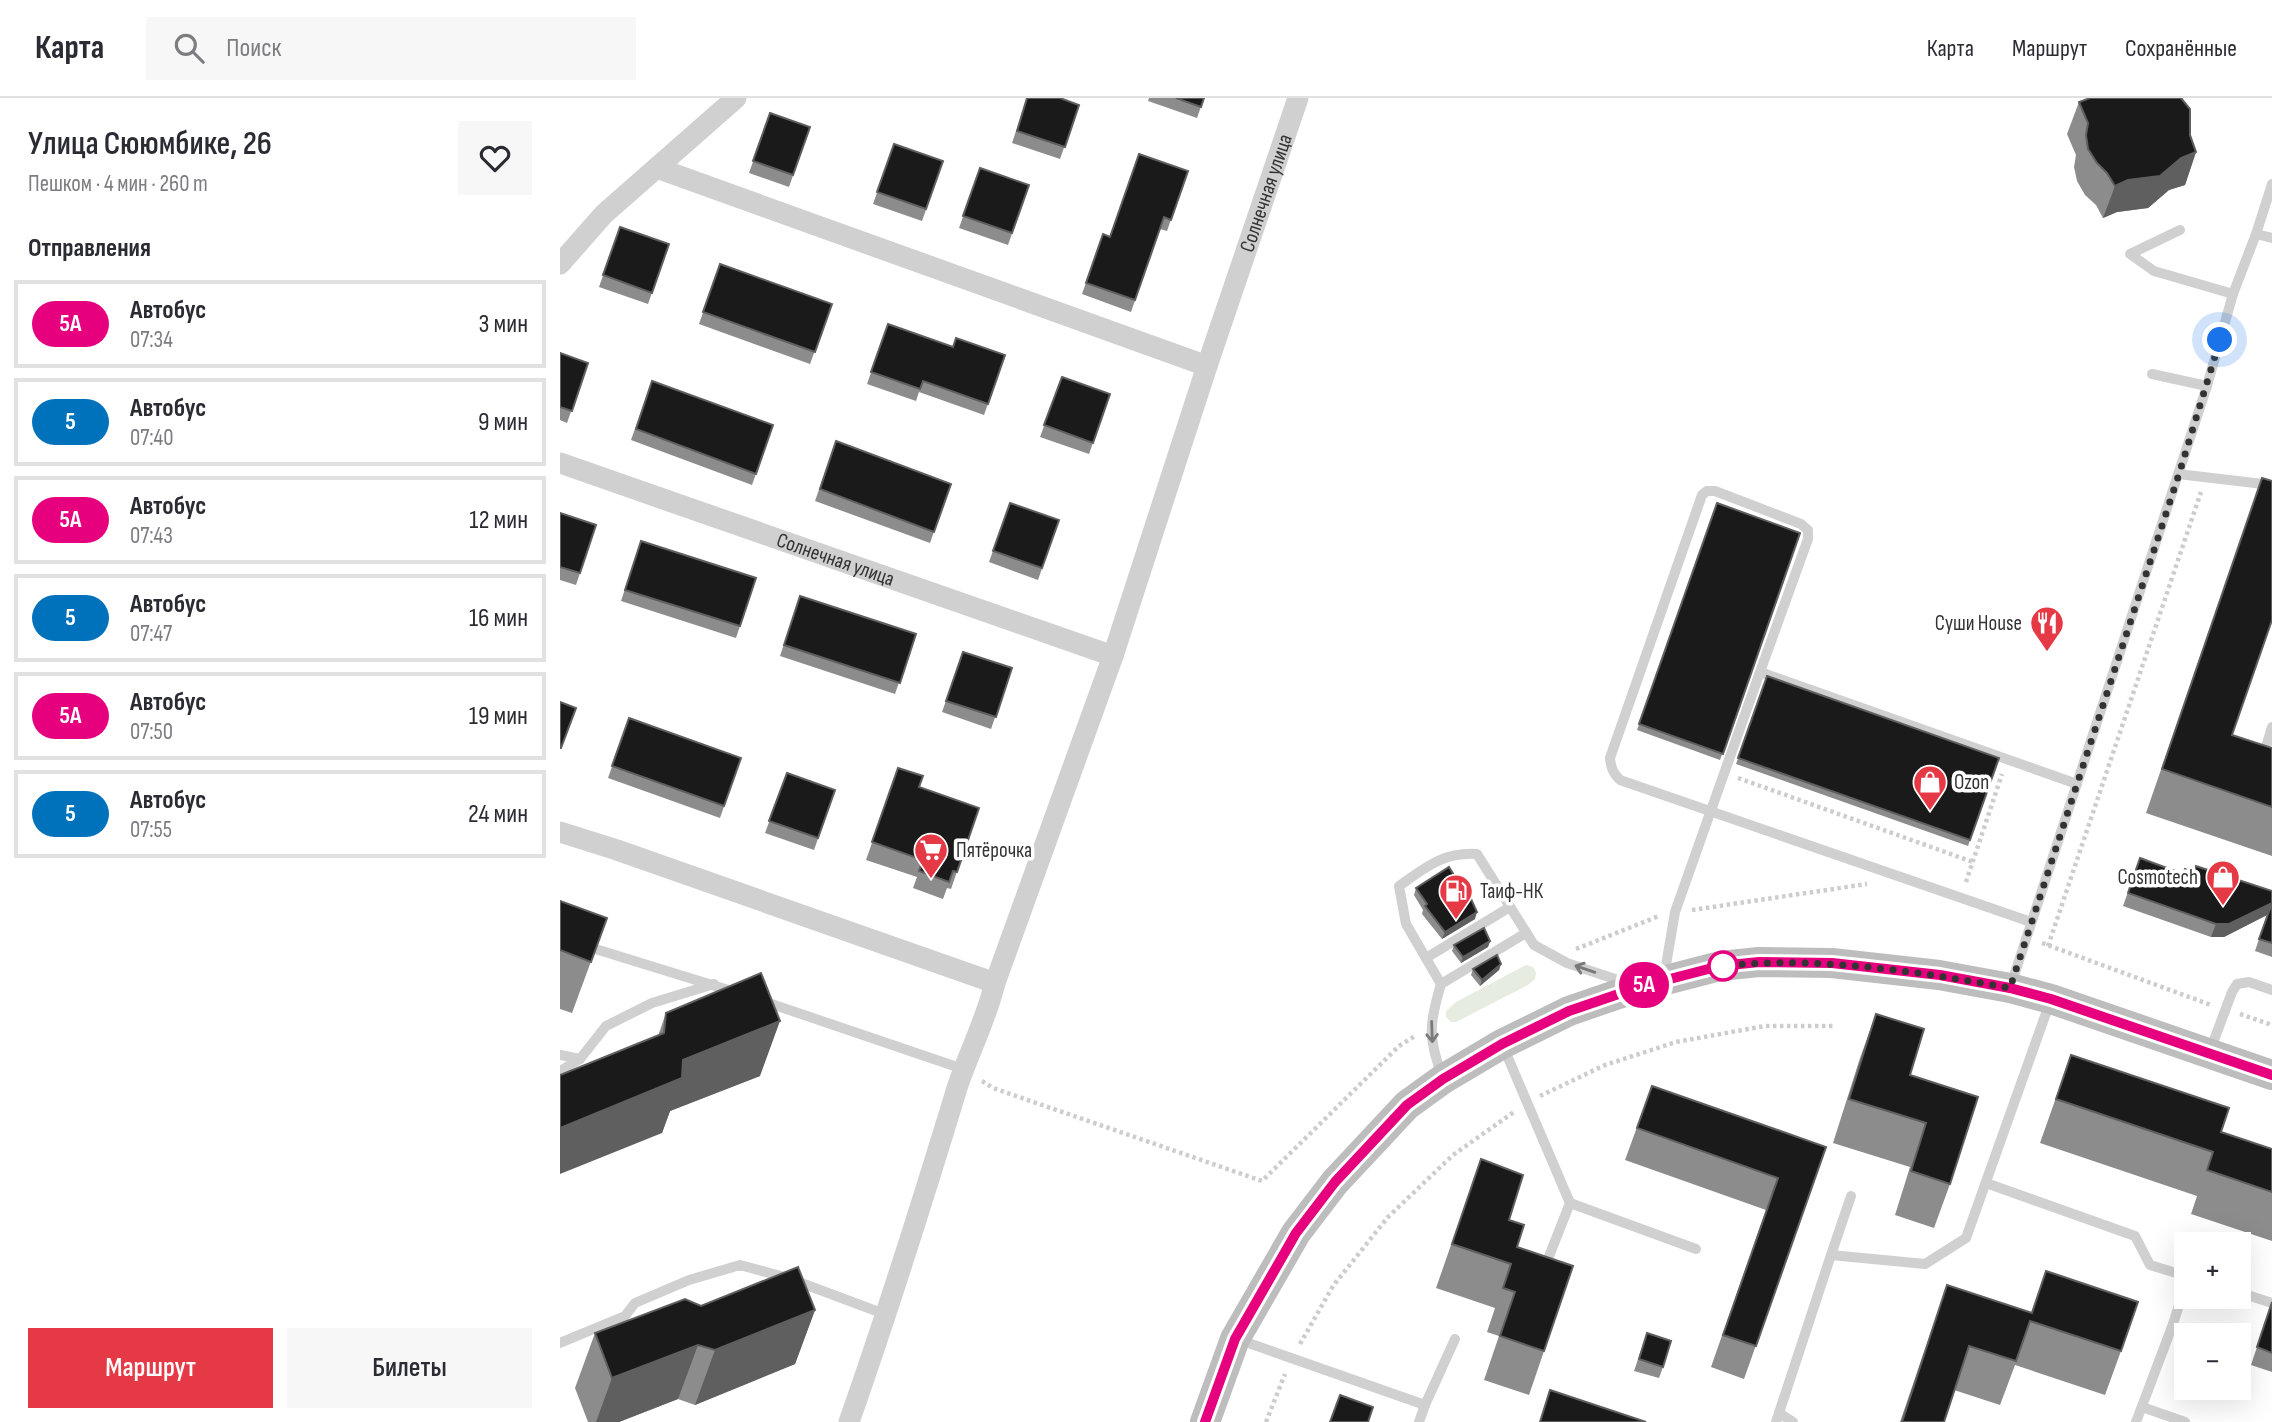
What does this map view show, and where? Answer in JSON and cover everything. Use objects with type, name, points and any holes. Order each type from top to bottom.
[{"type":"street","points":[[560,264],[604,214],[736,98]]},
{"type":"street","name":"Солнечная улица","points":[[849,1422],[887,1315],[963,1069],[989,1011],[995,983],[1113,656],[1298,98]]},
{"type":"street","points":[[657,168],[1207,366]]},
{"type":"street","name":"Солнечная улица","points":[[560,463],[1113,656]]},
{"type":"street","points":[[560,832],[995,983]]},
{"type":"street","points":[[1205,1422],[1235,1339],[1296,1233],[1335,1182],[1407,1105],[1443,1079],[1502,1044],[1569,1011],[1651,983],[1720,966],[1759,962],[1832,963],[1940,975],[2051,999],[2272,1075]]},
{"type":"lane","points":[[2010,988],[2179,474],[2233,294],[2272,184]]},
{"type":"lane","points":[[2180,230],[2130,254],[2154,271],[2233,294]]},
{"type":"lane","points":[[2256,234],[2272,238]]},
{"type":"lane","points":[[2152,374],[2207,386]]},
{"type":"lane","points":[[2179,474],[2272,485]]},
{"type":"lane","points":[[1441,984],[1406,924],[1399,886],[1431,863],[1457,853],[1477,854],[1534,945],[1556,957],[1651,983],[1675,912],[1711,811],[1760,672],[1808,539],[1808,530],[1801,524],[1715,491],[1707,491],[1702,495],[1610,758],[1611,768],[1620,780],[1711,811],[1961,897],[2031,922]]},
{"type":"lane","points":[[1760,672],[2077,784]]},
{"type":"lane","points":[[2272,727],[2261,764],[2272,768]]},
{"type":"lane","points":[[1426,958],[1510,907]]},
{"type":"lane","points":[[1443,1079],[1433,1051],[1431,1017],[1441,984],[1526,933]]},
{"type":"lane","points":[[560,938],[714,984],[963,1069]]},
{"type":"lane","points":[[2209,1054],[2237,984],[2249,982],[2272,990]]},
{"type":"lane","points":[[560,1071],[580,1059],[606,1026],[652,1003],[714,984]]},
{"type":"lane","points":[[1831,1255],[1926,1264],[1966,1238],[2051,999]]},
{"type":"lane","points":[[1502,1044],[1570,1203],[1540,1280]]},
{"type":"lane","points":[[560,1055],[580,1059]]},
{"type":"lane","points":[[1986,1183],[2135,1236],[2150,1265],[2174,1272]]},
{"type":"lane","points":[[1793,1422],[1777,1418],[1851,1196]]},
{"type":"lane","points":[[1570,1203],[1696,1249]]},
{"type":"lane","points":[[560,1343],[625,1316],[635,1303],[689,1280],[740,1265],[788,1278],[887,1315]]},
{"type":"lane","points":[[2251,1296],[2272,1303]]},
{"type":"lane","points":[[2136,1422],[2178,1309]]},
{"type":"lane","points":[[1235,1339],[1425,1405]]},
{"type":"lane","points":[[1419,1422],[1455,1339]]},
{"type":"lane","points":[[2142,1407],[2185,1422]]},
{"type":"path","points":[[2048,946],[2206,477]]},
{"type":"path","points":[[1961,897],[2007,760]]},
{"type":"path","points":[[1724,774],[1973,862]]},
{"type":"path","points":[[1556,957],[1637,923],[1675,912],[1871,883]]},
{"type":"path","points":[[2026,937],[2272,1025]]},
{"type":"path","points":[[963,1069],[993,1088],[1262,1181],[1399,1046],[1432,1026]]},
{"type":"path","points":[[1266,1422],[1292,1359],[1333,1286],[1388,1217],[1453,1155],[1527,1103],[1605,1065],[1676,1042],[1765,1026],[1834,1026]]},
{"type":"shaded area","points":[[1526,965],[1533,967],[1536,973],[1535,979],[1528,985],[1456,1022],[1451,1022],[1446,1017],[1446,1011],[1456,1002]]},
{"type":"building","points":[[1027,98],[1060,98],[1079,105],[1065,147],[1017,131]]},
{"type":"building","points":[[1176,98],[1204,98],[1201,107]]},
{"type":"building","points":[[2090,98],[2181,98],[2190,109],[2190,135],[2196,152],[2181,158],[2160,176],[2128,180],[2115,186],[2088,149],[2088,123],[2079,102]]},
{"type":"building","points":[[770,113],[810,127],[793,175],[753,161]]},
{"type":"building","points":[[894,144],[943,161],[926,209],[877,192]]},
{"type":"building","points":[[1139,154],[1188,171],[1171,220],[1164,217],[1135,300],[1086,283],[1103,234],[1110,237]]},
{"type":"building","points":[[980,168],[1029,185],[1012,233],[963,216]]},
{"type":"building","points":[[620,227],[669,244],[652,293],[603,275]]},
{"type":"building","points":[[720,264],[832,304],[815,352],[703,312]]},
{"type":"building","points":[[888,324],[953,347],[956,338],[1005,355],[988,404],[923,381],[920,389],[871,372]]},
{"type":"building","points":[[560,353],[588,363],[572,411],[560,407]]},
{"type":"building","points":[[1062,377],[1110,394],[1093,443],[1044,425]]},
{"type":"building","points":[[652,381],[773,425],[756,474],[636,429]]},
{"type":"building","points":[[836,441],[951,484],[934,532],[820,489]]},
{"type":"building","points":[[2262,478],[2272,481],[2272,620],[2232,735],[2272,748],[2272,807],[2162,769]]},
{"type":"building","points":[[1010,503],[1059,520],[1042,568],[993,551]]},
{"type":"building","points":[[1717,503],[1800,533],[1723,754],[1639,724]]},
{"type":"building","points":[[560,513],[596,525],[580,573],[560,567]]},
{"type":"building","points":[[641,541],[756,578],[740,626],[625,590]]},
{"type":"building","points":[[800,596],[916,634],[900,683],[784,645]]},
{"type":"building","points":[[963,652],[1012,668],[996,717],[946,701]]},
{"type":"building","points":[[1767,676],[1999,758],[1970,840],[1738,758]]},
{"type":"building","points":[[560,702],[576,708],[561,748],[560,748]]},
{"type":"building","points":[[629,718],[741,758],[724,806],[612,766]]},
{"type":"building","points":[[898,768],[923,776],[919,787],[979,808],[957,872],[953,871],[949,882],[919,871],[923,860],[872,842]]},
{"type":"building","points":[[787,773],[835,790],[818,838],[769,821]]},
{"type":"building","points":[[2140,858],[2183,874],[2185,869],[2194,872],[2196,866],[2272,891],[2272,903],[2229,924],[2216,924],[2128,893]]},
{"type":"building","points":[[1449,867],[1459,883],[1463,881],[1477,912],[1445,932],[1425,906],[1427,904],[1416,888]]},
{"type":"building","points":[[560,901],[607,918],[591,962],[560,950]]},
{"type":"building","points":[[2272,903],[2272,943],[2259,939]]},
{"type":"building","points":[[1484,928],[1490,941],[1463,957],[1454,945]]},
{"type":"building","points":[[1497,955],[1501,964],[1482,980],[1473,969]]},
{"type":"building","points":[[761,973],[780,1021],[683,1060],[682,1078],[560,1128],[560,1075],[664,1033],[666,1013]]},
{"type":"building","points":[[1876,1014],[1924,1029],[1910,1075],[1978,1097],[1950,1184],[1911,1171],[1926,1123],[1849,1099]]},
{"type":"building","points":[[2071,1055],[2229,1108],[2221,1132],[2272,1149],[2272,1192],[2207,1170],[2213,1152],[2056,1099]]},
{"type":"building","points":[[1652,1086],[1826,1147],[1756,1346],[1723,1335],[1778,1178],[1637,1128]]},
{"type":"building","points":[[1481,1159],[1523,1175],[1509,1220],[1524,1225],[1517,1247],[1573,1266],[1544,1351],[1500,1336],[1515,1292],[1503,1288],[1511,1264],[1452,1244]]},
{"type":"building","points":[[798,1267],[815,1310],[715,1350],[698,1345],[612,1378],[595,1333],[685,1299],[701,1306]]},
{"type":"building","points":[[2046,1271],[2138,1302],[2121,1351],[2030,1321],[2016,1361],[1969,1346],[1944,1422],[1902,1422],[1947,1285],[2032,1313]]},
{"type":"building","points":[[2272,1302],[2272,1353],[2257,1347]]},
{"type":"building","points":[[1647,1333],[1671,1341],[1663,1367],[1639,1359]]},
{"type":"building","points":[[1550,1390],[1646,1422],[1540,1422]]},
{"type":"building","points":[[1340,1395],[1373,1407],[1368,1422],[1330,1422]]},
{"type":"bus line","name":"5А","points":[[1205,1422],[1235,1339],[1296,1233],[1335,1182],[1407,1105],[1443,1079],[1502,1044],[1569,1011],[1639,987],[1720,966],[1759,962],[1832,963],[1940,975],[2051,999],[2272,1075]]},
{"type":"place","name":"Суши House","points":[[2047,653]]},
{"type":"place","name":"Ozon","points":[[1930,812]]},
{"type":"place","name":"Пятёрочка","points":[[931,880]]},
{"type":"place","name":"Cosmotech","points":[[2223,907]]},
{"type":"place","name":"Таиф-НК","points":[[1456,921]]},
{"type":"route","points":[[1723,966],[1720,966],[1759,962],[1832,963],[1940,975],[2010,988],[2179,474],[2220,340]]}]
